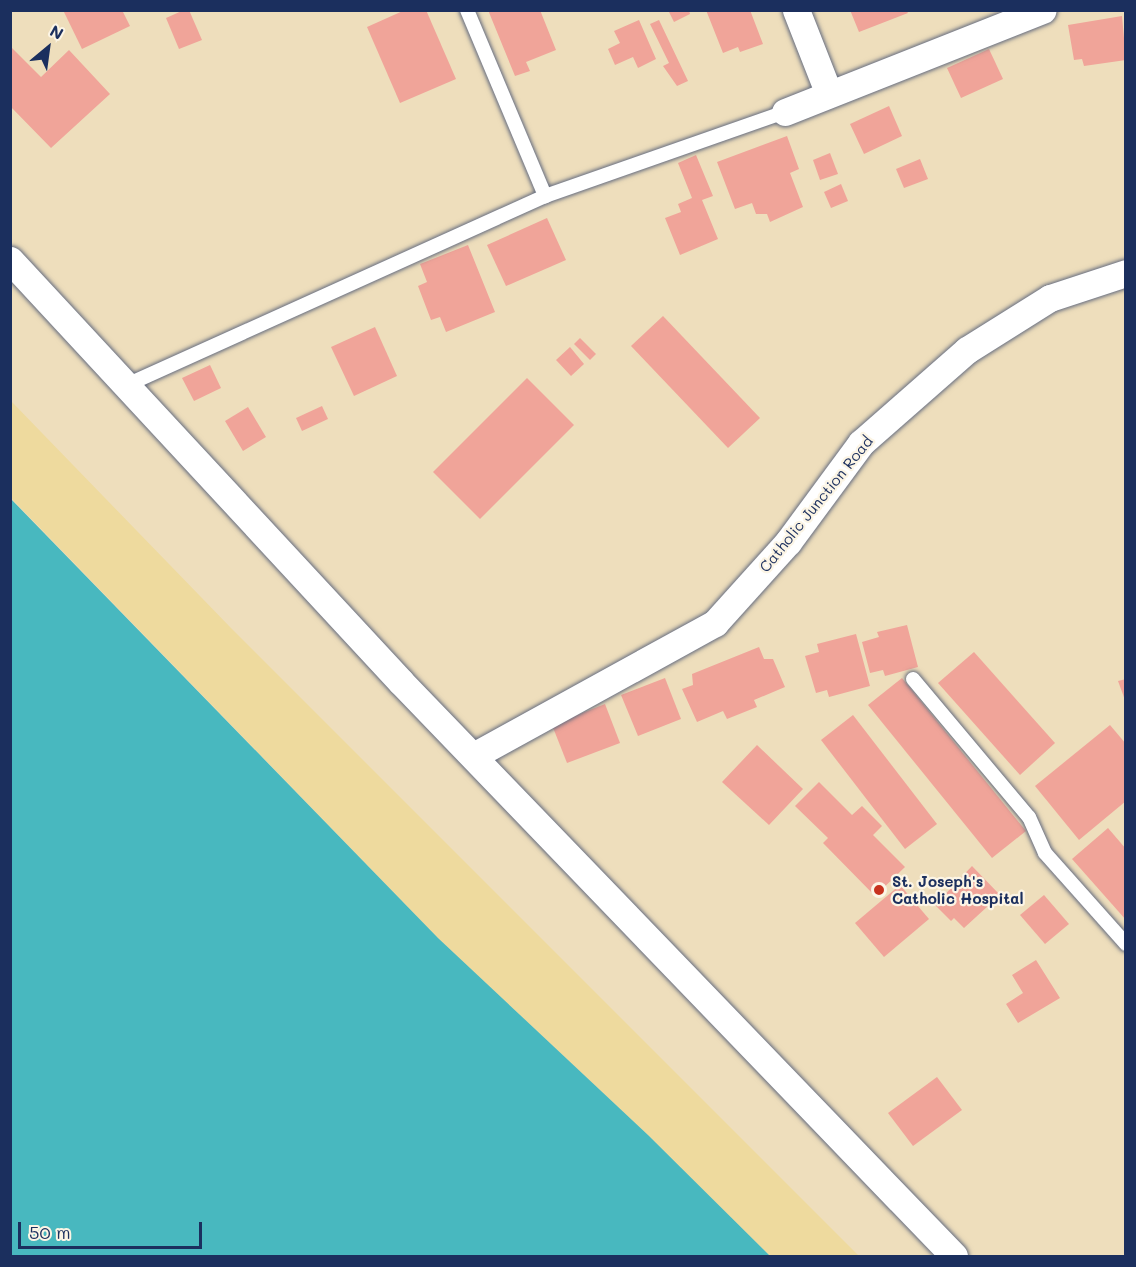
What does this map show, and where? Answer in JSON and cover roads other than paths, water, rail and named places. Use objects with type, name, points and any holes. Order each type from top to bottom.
[{"type":"street","points":[[796,10],[829,94]]},
{"type":"street","points":[[785,112],[1043,10]]},
{"type":"street","points":[[10,260],[129,384],[401,682],[475,755],[954,1257]]},
{"type":"street","name":"Catholic Junction Road","points":[[475,755],[715,623],[788,542],[861,443],[967,350],[1050,298],[1125,273]]},
{"type":"lane","points":[[467,10],[545,196]]},
{"type":"lane","points":[[129,384],[545,196],[785,112]]},
{"type":"lane","points":[[913,680],[1029,817],[1045,853],[1125,944]]},
{"type":"water","points":[[10,498],[438,938],[648,1135],[770,1256],[11,1256]]},
{"type":"place","name":"St. Joseph's Catholic Hospital","points":[[879,890]]}]
